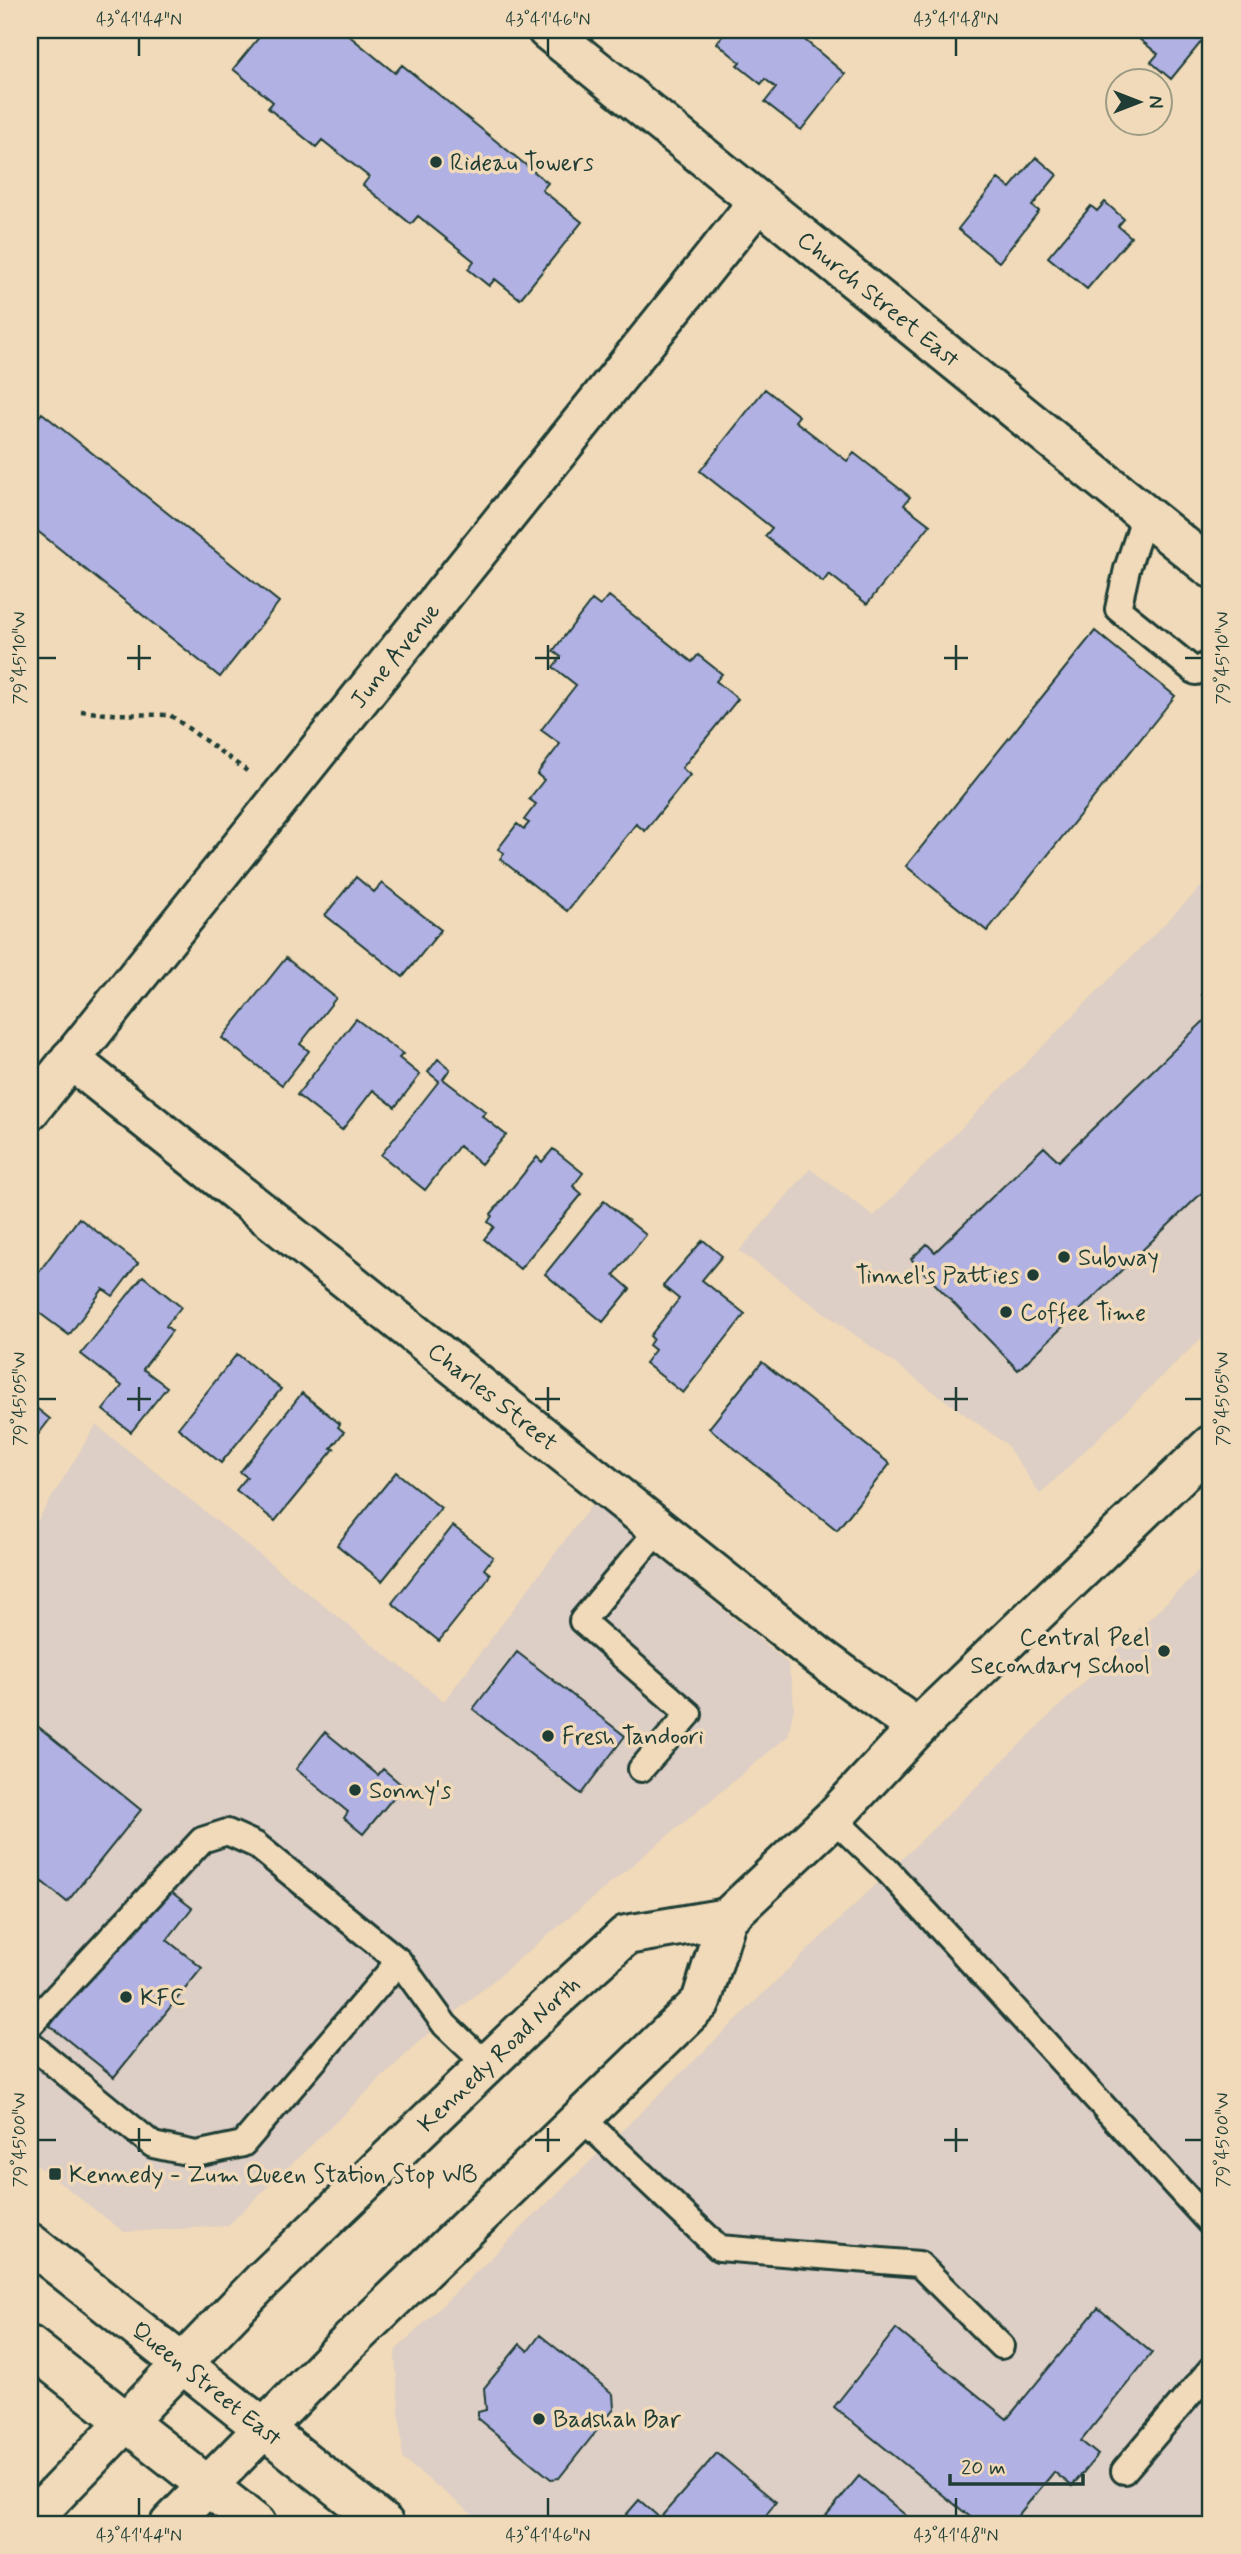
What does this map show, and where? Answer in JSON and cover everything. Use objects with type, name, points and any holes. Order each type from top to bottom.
[{"type":"main road","name":"Church Street East","points":[[567,35],[758,202],[1211,568]]},
{"type":"main road","name":"June Avenue","points":[[30,1110],[758,202]]},
{"type":"main road","name":"Charles Street","points":[[70,1059],[842,1675],[918,1728]]},
{"type":"main road","points":[[170,2524],[347,2344],[701,2002],[727,1918],[833,1818],[918,1728],[1211,1445]]},
{"type":"main road","name":"Kennedy Road North","points":[[30,2521],[263,2280],[625,1935],[727,1918]]},
{"type":"main road","name":"Queen Street East","points":[[30,2243],[384,2524]]},
{"type":"main road","points":[[30,2346],[256,2524]]},
{"type":"lane","points":[[1146,515],[1127,569],[1118,609],[1196,672],[1211,662]]},
{"type":"lane","points":[[641,1769],[689,1714],[582,1621],[659,1530]]},
{"type":"lane","points":[[833,1818],[888,1871],[1211,2224]]},
{"type":"lane","points":[[30,2025],[202,1840],[227,1832],[256,1845],[399,1961],[444,2025],[487,2065]]},
{"type":"lane","points":[[30,2044],[153,2145],[196,2154],[243,2144],[399,1961]]},
{"type":"lane","points":[[582,2118],[719,2248],[919,2264],[1001,2346]]},
{"type":"lane","points":[[1124,2471],[1211,2369]]},
{"type":"path","points":[[81,711],[170,715],[247,771]]},
{"type":"shaded area","points":[[1211,877],[1211,1329],[1040,1494],[1006,1444],[739,1251],[810,1169],[874,1216]]},
{"type":"shaded area","points":[[96,1425],[444,1701],[593,1503],[787,1662],[792,1684],[794,1707],[788,1736],[419,2042],[227,2226],[124,2232],[30,2160],[30,1533]]},
{"type":"shaded area","points":[[1211,1559],[1211,2524],[484,2524],[403,2459],[396,2350]]},
{"type":"building","name":"Rideau Towers","points":[[265,30],[342,30],[395,73],[402,65],[548,183],[542,190],[582,222],[520,299],[495,279],[489,286],[468,269],[474,261],[418,216],[411,224],[363,185],[369,177],[322,140],[316,147],[268,108],[273,102],[233,69]]},
{"type":"building","points":[[727,30],[793,30],[845,74],[801,130],[765,102],[776,88],[765,79],[761,84],[737,65],[740,62],[717,43]]},
{"type":"building","points":[[1145,30],[1211,30],[1174,75],[1174,66],[1156,66],[1151,62],[1158,54],[1138,38]]},
{"type":"building","points":[[1036,157],[1057,175],[1032,206],[1039,211],[999,262],[958,229],[998,179],[1010,188]]},
{"type":"building","points":[[1105,202],[1124,219],[1118,226],[1131,237],[1087,289],[1048,257],[1091,206],[1097,211]]},
{"type":"building","points":[[765,389],[799,416],[795,421],[847,461],[854,453],[910,497],[904,505],[930,525],[867,604],[829,574],[823,582],[765,536],[772,528],[700,471]]},
{"type":"building","points":[[42,413],[279,602],[220,677],[30,525],[30,429]]},
{"type":"building","points":[[609,596],[692,662],[698,655],[722,674],[716,681],[738,699],[682,768],[690,775],[645,831],[636,824],[567,911],[500,859],[504,853],[498,849],[517,824],[524,829],[529,823],[524,820],[536,804],[529,799],[544,780],[537,774],[560,744],[541,730],[576,685],[553,667],[561,657],[553,651],[592,600],[600,606]]},
{"type":"building","points":[[1095,631],[1175,696],[987,931],[906,866]]},
{"type":"building","points":[[356,877],[374,892],[382,883],[441,930],[403,977],[325,915]]},
{"type":"building","points":[[286,958],[336,998],[300,1044],[309,1051],[282,1085],[222,1038]]},
{"type":"building","points":[[1211,986],[1211,1004],[1202,995]]},
{"type":"building","points":[[1211,1014],[1211,1184],[1018,1370],[911,1259],[927,1244],[935,1252],[1044,1147],[1059,1161]]},
{"type":"building","points":[[356,1019],[403,1054],[399,1058],[420,1075],[395,1107],[373,1090],[342,1130],[297,1095]]},
{"type":"building","points":[[438,1059],[450,1069],[443,1079],[486,1112],[482,1116],[506,1135],[481,1164],[459,1146],[425,1190],[381,1155],[439,1081],[428,1072]]},
{"type":"building","points":[[553,1149],[583,1173],[573,1186],[582,1194],[520,1269],[484,1239],[494,1227],[488,1222],[491,1214],[537,1157],[542,1162]]},
{"type":"building","points":[[604,1201],[646,1235],[614,1275],[630,1289],[603,1322],[545,1274]]},
{"type":"building","points":[[79,1218],[138,1263],[113,1296],[103,1289],[69,1335],[30,1306],[30,1284]]},
{"type":"building","points":[[703,1240],[722,1256],[702,1280],[745,1314],[683,1393],[645,1363],[655,1350],[649,1345],[653,1339],[650,1336],[679,1299],[663,1286]]},
{"type":"building","points":[[143,1276],[181,1307],[166,1326],[172,1331],[143,1369],[167,1387],[131,1432],[103,1410],[122,1386],[81,1354]]},
{"type":"building","points":[[237,1354],[281,1389],[221,1463],[178,1428]]},
{"type":"building","points":[[762,1362],[890,1464],[837,1530],[709,1428]]},
{"type":"building","points":[[302,1393],[340,1424],[338,1427],[344,1432],[331,1448],[334,1449],[275,1521],[236,1490],[247,1477],[240,1472]]},
{"type":"building","points":[[30,1403],[50,1419],[30,1445]]},
{"type":"building","points":[[396,1472],[441,1508],[382,1581],[337,1545]]},
{"type":"building","points":[[453,1526],[493,1557],[484,1569],[490,1574],[486,1582],[439,1641],[392,1603]]},
{"type":"building","points":[[517,1652],[625,1736],[581,1794],[473,1709]]},
{"type":"building","points":[[30,1720],[141,1810],[67,1902],[30,1872]]},
{"type":"building","points":[[325,1732],[378,1775],[383,1769],[403,1786],[363,1834],[344,1818],[348,1812],[296,1769]]},
{"type":"building","name":"KFC","points":[[166,1888],[192,1908],[167,1940],[202,1968],[114,2077],[50,2026],[137,1917]]},
{"type":"building","points":[[1098,2308],[1152,2353],[1081,2441],[1098,2455],[1072,2486],[1054,2472],[1011,2524],[979,2524],[834,2407],[896,2329],[1007,2419]]},
{"type":"building","points":[[540,2335],[613,2394],[614,2409],[559,2478],[551,2479],[478,2419],[478,2412],[486,2410],[484,2388],[520,2344],[528,2351]]},
{"type":"building","points":[[717,2453],[776,2502],[759,2524],[618,2524],[639,2500],[660,2518]]},
{"type":"building","points":[[859,2476],[916,2524],[819,2524]]},
{"type":"place","name":"Rideau Towers","points":[[436,162]]},
{"type":"place","name":"Subway","points":[[1064,1257]]},
{"type":"place","name":"Tinnel's Patties","points":[[1033,1275]]},
{"type":"place","name":"Coffee Time","points":[[1006,1312]]},
{"type":"place","name":"Central Peel Secondary School","points":[[1164,1651]]},
{"type":"place","name":"Fresh Tandoori","points":[[548,1736]]},
{"type":"place","name":"Sonny's","points":[[355,1790]]},
{"type":"place","name":"KFC","points":[[126,1997]]},
{"type":"place","name":"Kennedy - Zum Queen Station Stop WB","points":[[55,2174]]},
{"type":"place","name":"Badshah Bar","points":[[539,2419]]}]
